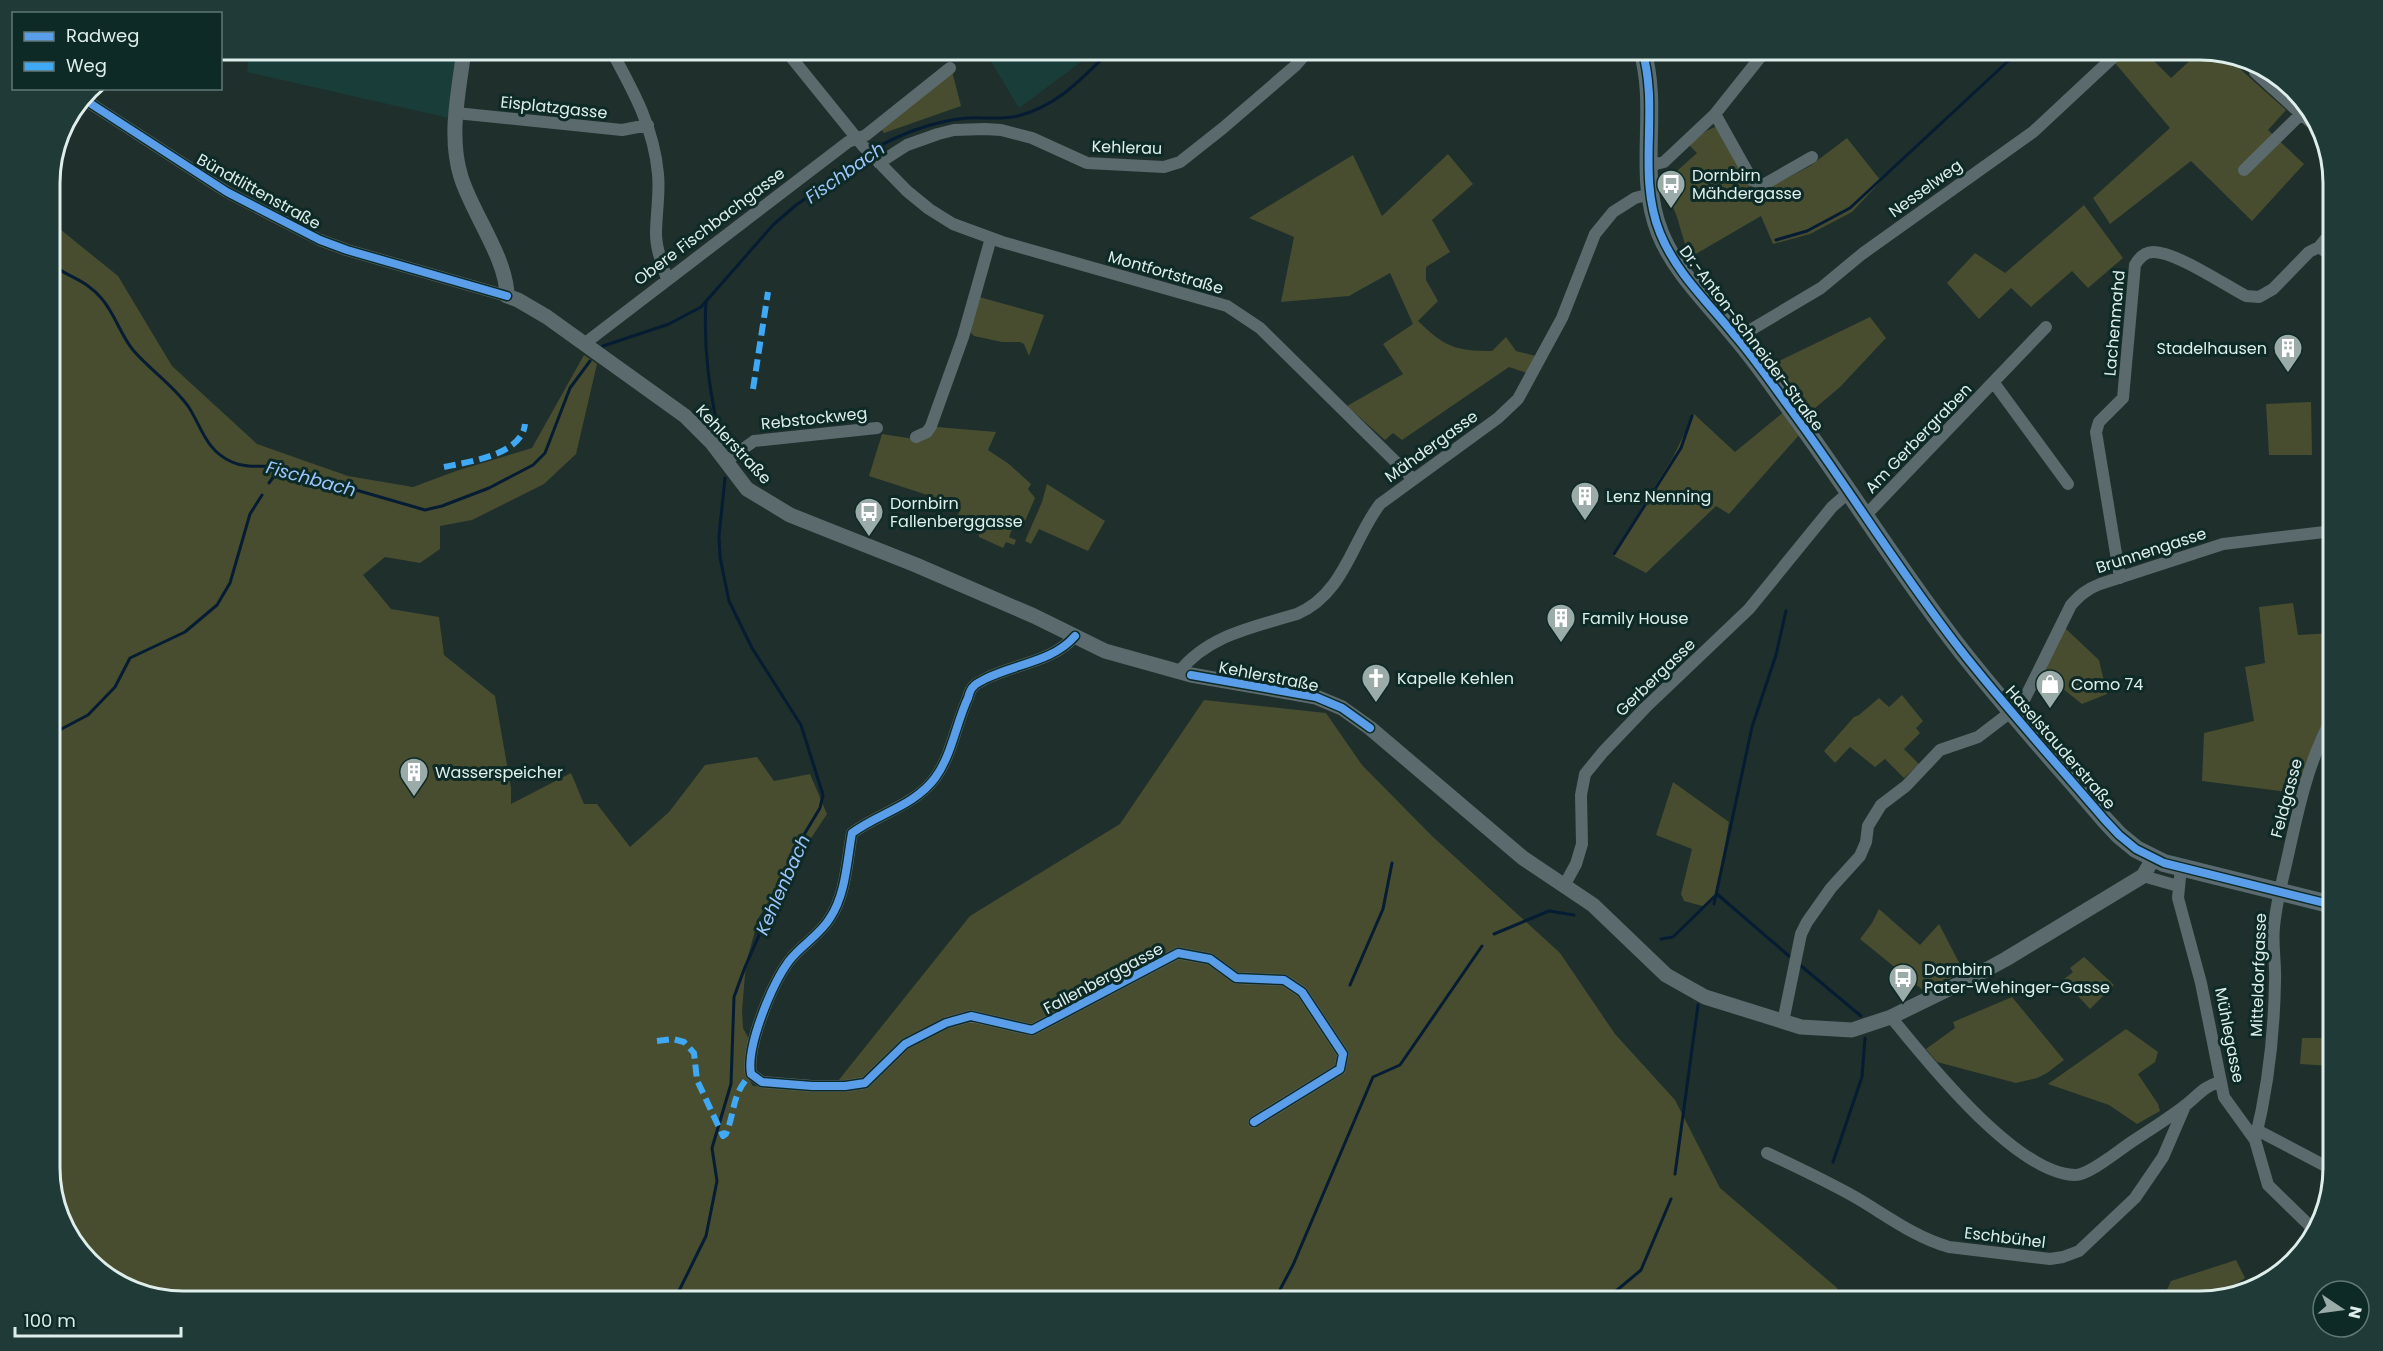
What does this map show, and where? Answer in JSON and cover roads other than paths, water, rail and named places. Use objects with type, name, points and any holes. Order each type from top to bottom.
[{"type":"main road","name":"Dr.-Anton-Schneider-Straße","points":[[1644,60],[1650,101],[1648,166],[1650,194],[1659,231],[1673,260],[1737,338],[1849,492]]},
{"type":"main road","name":"Haselstauderstraße","points":[[1849,492],[1944,627],[2012,711],[2119,835],[2136,849],[2153,858],[2323,902]]},
{"type":"street","points":[[463,60],[456,113],[456,152],[460,175],[499,262],[507,285],[507,296]]},
{"type":"street","points":[[616,60],[642,108],[648,125],[658,174],[656,235],[660,259],[667,279]]},
{"type":"street","points":[[793,60],[860,142]]},
{"type":"street","name":"Kehlerau","points":[[877,161],[906,145],[938,134],[954,130],[985,129],[1001,130],[1032,138],[1087,163],[1164,166],[1180,162],[1262,95],[1300,60]]},
{"type":"street","points":[[1648,166],[1664,162],[1715,114],[1759,60]]},
{"type":"street","name":"Nesselweg","points":[[1737,338],[1821,288],[1862,254],[2033,132],[2110,60]]},
{"type":"street","name":"Obere Fischbachgasse","points":[[584,344],[848,142],[860,142],[950,68]]},
{"type":"street","points":[[2244,170],[2301,114],[2257,74]]},
{"type":"street","name":"Bündtlittenstraße","points":[[90,103],[227,192],[293,227],[347,250],[507,296]]},
{"type":"street","name":"Eisplatzgasse","points":[[456,113],[622,130],[648,125]]},
{"type":"street","points":[[1715,114],[1752,180],[1763,185],[1812,157]]},
{"type":"street","name":"Montfortstraße","points":[[860,142],[929,209],[953,224],[990,238],[1109,274],[1222,303],[1241,314],[1260,328],[1412,478]]},
{"type":"street","name":"Mähdergasse","points":[[1179,672],[1200,651],[1227,636],[1307,610],[1322,598],[1345,569],[1373,513],[1380,504],[1412,478],[1498,418],[1518,399],[1562,318],[1595,234],[1612,212],[1635,198],[1650,194]]},
{"type":"street","points":[[916,437],[927,432],[931,426],[963,337],[990,238]]},
{"type":"street","name":"Lachenmahd","points":[[2120,578],[2096,432],[2099,422],[2123,398],[2135,265],[2140,257],[2148,253],[2164,253],[2252,298],[2259,297],[2273,289],[2309,252],[2323,242]]},
{"type":"street","points":[[2319,247],[2323,250]]},
{"type":"street","name":"Kehlerstraße","points":[[507,296],[533,308],[685,416],[712,443],[747,489],[790,515],[916,565],[1034,616],[1105,651],[1179,672],[1316,697],[1342,708],[1370,728],[1523,858],[1564,884],[1614,924],[1666,975],[1705,997],[1801,1027],[1852,1030],[1891,1017]]},
{"type":"street","name":"Am Gerbergraben","points":[[1865,516],[2046,327]]},
{"type":"street","name":"Am Gerbergraben","points":[[1994,383],[2068,484]]},
{"type":"street","name":"Rebstockweg","points":[[725,462],[753,441],[877,428]]},
{"type":"street","name":"Gerbergasse","points":[[1564,884],[1576,864],[1582,844],[1581,795],[1585,774],[1646,707],[1749,609],[1832,507],[1849,492]]},
{"type":"street","name":"Brunnengasse","points":[[1783,1022],[1801,934],[1831,888],[1860,856],[1866,842],[1868,826],[1881,805],[1906,786],[1940,750],[1978,737],[2025,698],[2071,605],[2087,589],[2223,544],[2323,532]]},
{"type":"street","name":"Fallenberggasse","points":[[1074,636],[1069,643],[1052,653],[1031,663],[1000,671],[974,685],[963,708],[944,764],[935,779],[917,796],[852,833],[839,898],[831,917],[788,962],[769,996],[751,1059],[751,1074],[762,1082],[802,1086],[845,1086],[866,1083],[905,1044],[946,1023],[971,1016],[1032,1030],[1178,953],[1210,959],[1236,978],[1284,980],[1302,992],[1342,1054],[1340,1069],[1254,1122]]},
{"type":"street","name":"Feldgasse","points":[[2280,891],[2301,795],[2312,760],[2323,737]]},
{"type":"street","points":[[2153,858],[2143,876],[2006,959],[1891,1017],[1965,1104],[2031,1157],[2066,1173],[2078,1175],[2106,1160],[2185,1106],[2209,1085],[2220,1082]]},
{"type":"street","name":"Mühlegasse","points":[[2181,867],[2178,898],[2201,983],[2224,1097],[2256,1135],[2268,1185],[2309,1226]]},
{"type":"street","points":[[2143,876],[2178,886]]},
{"type":"street","name":"Mitteldorfgasse","points":[[2256,1135],[2269,1076],[2276,978],[2273,928],[2280,891]]},
{"type":"street","name":"Eschbühel","points":[[1767,1153],[1844,1191],[1909,1231],[1933,1242],[1949,1247],[2050,1259],[2079,1251],[2134,1198],[2163,1157],[2185,1106]]},
{"type":"street","points":[[2256,1135],[2323,1165]]},
{"type":"waterway","name":"Fischbach","points":[[871,151],[905,134],[942,122],[967,118],[1012,117],[1033,111],[1058,98],[1101,60]]},
{"type":"waterway","points":[[1776,240],[1807,231],[1850,208],[2009,60]]},
{"type":"waterway","name":"Fischbach","points":[[603,346],[669,324],[701,307],[773,225],[865,154]]},
{"type":"waterway","name":"Fischbach","points":[[60,270],[96,292],[133,350],[182,398],[210,445],[223,457],[242,465],[273,466],[425,510],[489,488],[533,465],[545,453],[570,388],[590,361]]},
{"type":"waterway","name":"Kehlenbach","points":[[706,302],[708,371],[720,439]]},
{"type":"waterway","points":[[1614,554],[1681,448],[1692,416]]},
{"type":"waterway","points":[[269,483],[280,468]]},
{"type":"waterway","name":"Kehlenbach","points":[[679,1291],[706,1236],[717,1181],[712,1148],[731,1084],[734,997],[802,838],[820,808],[823,795],[801,725],[752,648],[729,601],[720,557],[719,536],[725,478]]},
{"type":"waterway","points":[[60,730],[88,715],[115,687],[130,658],[185,632],[217,605],[230,583],[250,514],[262,495]]},
{"type":"waterway","points":[[1714,904],[1752,727],[1776,655],[1786,611]]},
{"type":"waterway","points":[[1350,985],[1383,909],[1392,863]]},
{"type":"waterway","points":[[1661,939],[1673,937],[1717,894],[1789,956]]},
{"type":"waterway","points":[[1494,934],[1549,911],[1574,915]]},
{"type":"waterway","points":[[1279,1291],[1293,1265],[1373,1077],[1400,1065],[1482,946]]},
{"type":"waterway","points":[[1800,965],[1861,1016]]},
{"type":"waterway","points":[[1675,1174],[1698,1005]]},
{"type":"waterway","points":[[1833,1162],[1862,1077],[1865,1038]]},
{"type":"waterway","points":[[1616,1291],[1641,1270],[1671,1199]]},
{"type":"place","name":"Dornbirn Mähdergasse","points":[[1671,210]]},
{"type":"place","name":"Stadelhausen","points":[[2288,374]]},
{"type":"place","name":"Lenz Nenning","points":[[1585,522]]},
{"type":"place","name":"Dornbirn Fallenberggasse","points":[[869,538]]},
{"type":"place","name":"Family House","points":[[1561,644]]},
{"type":"place","name":"Kapelle Kehlen","points":[[1376,704]]},
{"type":"place","name":"Como 74","points":[[2050,710]]},
{"type":"place","name":"Wasserspeicher","points":[[414,798]]},
{"type":"place","name":"Dornbirn Pater-Wehinger-Gasse","points":[[1903,1004]]}]
